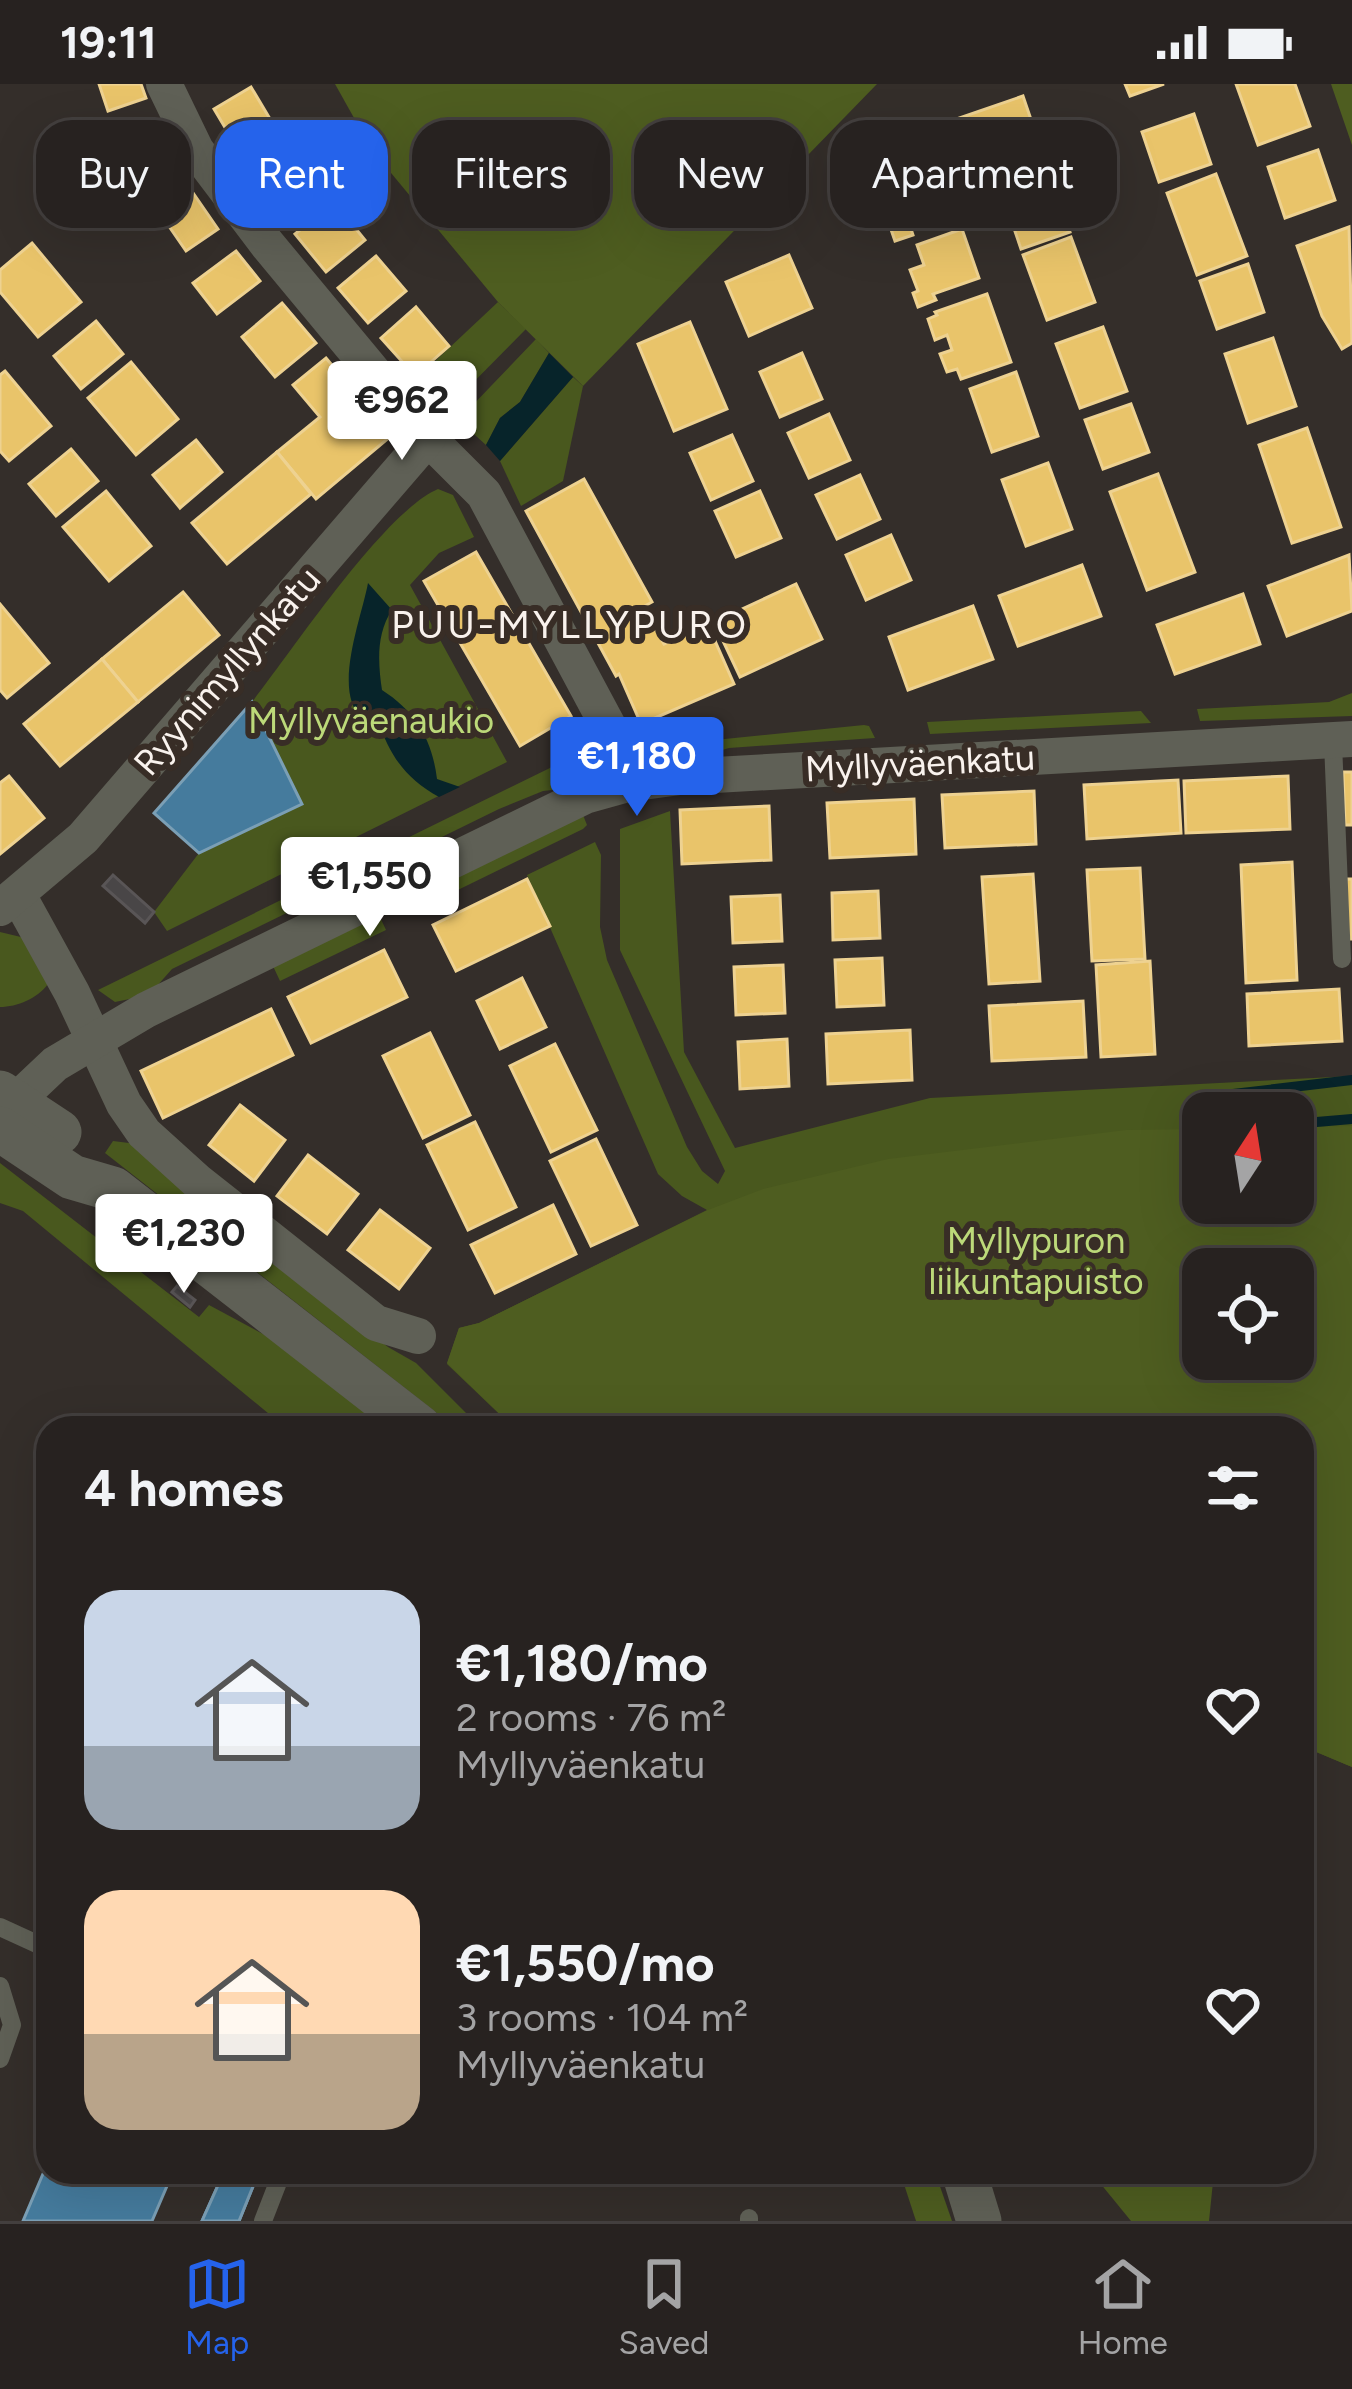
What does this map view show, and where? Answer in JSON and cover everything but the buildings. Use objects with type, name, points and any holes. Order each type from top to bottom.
[{"type":"street","points":[[164,84],[196,149],[266,244],[428,438],[484,494],[614,737],[628,784]]},
{"type":"street","name":"Ryynimyllynkatu","points":[[9,902],[83,838],[428,438]]},
{"type":"street","name":"Myllyväenkatu","points":[[3,1110],[55,1064],[94,1039],[562,804],[628,784],[680,777],[1343,741]]},
{"type":"street","points":[[9,902],[94,1039],[124,1104],[144,1133],[376,1323],[418,1336]]},
{"type":"street","points":[[3,1110],[72,1177],[113,1190],[405,1416]]},
{"type":"street","points":[[968,2184],[979,2221]]},
{"type":"lane","points":[[1342,959],[1343,741]]},
{"type":"lane","points":[[0,1927],[36,1944]]},
{"type":"lane","points":[[0,1986],[12,2025],[0,2059]]},
{"type":"lane","points":[[263,2221],[277,2184]]},
{"type":"green space","points":[[335,84],[877,84],[842,120],[830,120],[830,132],[806,157],[806,120],[634,120],[634,228],[737,228],[583,386],[498,302],[437,228],[610,228],[610,120],[412,120],[412,198],[388,169],[388,120],[355,120]]},
{"type":"green space","points":[[1331,84],[1352,84],[1352,145]]},
{"type":"green space","points":[[498,302],[526,329],[447,409],[415,380]]},
{"type":"green space","points":[[536,339],[549,353],[520,402],[500,418],[486,445],[466,427],[467,411]]},
{"type":"green space","points":[[573,377],[583,386],[563,481],[521,506],[500,461]]},
{"type":"green space","name":"Myllyväenaukio","points":[[438,489],[453,495],[474,537],[439,553],[410,585],[507,762],[167,931],[154,912],[199,853],[301,804],[252,702],[366,553],[416,503]]},
{"type":"green space","points":[[1352,693],[1352,716],[1200,721],[1197,709],[1329,702]]},
{"type":"green space","points":[[1141,711],[1151,723],[930,734],[927,722]]},
{"type":"green space","points":[[864,725],[875,738],[729,748],[693,759],[694,746],[705,741]]},
{"type":"green space","points":[[554,766],[565,773],[570,788],[543,791],[499,809],[172,969],[149,995],[115,1002],[98,990]]},
{"type":"green space","name":"Myllypuron liikuntapuisto","points":[[670,811],[684,1052],[735,1148],[930,1098],[1352,1076],[1352,1767],[1314,1751],[1314,1416],[501,1416],[447,1364],[459,1328],[479,1323],[707,1210],[658,1174],[527,875],[595,842],[601,855],[600,927],[607,960],[687,1147],[702,1171],[718,1184],[725,1171],[620,950],[620,829]]},
{"type":"green space","points":[[583,815],[587,825],[583,829],[423,907],[419,903],[421,893]]},
{"type":"green space","points":[[379,915],[386,930],[280,981],[273,966]]},
{"type":"green space","points":[[0,932],[25,938],[48,984],[27,1001],[0,1007]]},
{"type":"green space","name":"Myllypuron liikuntapuisto","points":[[1352,1126],[1352,1767],[1314,1751],[1314,1416],[502,1416],[447,1363],[459,1328],[479,1323],[708,1210],[763,1189],[888,1159],[1126,1130],[1182,1129],[1182,1224],[1314,1224],[1314,1127]]},
{"type":"green space","points":[[113,1141],[137,1144],[151,1160],[388,1347],[416,1363],[469,1416],[441,1416],[105,1153]]},
{"type":"green space","points":[[0,1163],[199,1317],[209,1305],[278,1342],[374,1416],[271,1416],[23,1211],[0,1203]]},
{"type":"green space","points":[[904,2184],[939,2184],[952,2221],[916,2221]]},
{"type":"green space","points":[[1101,2184],[1213,2184],[1209,2221],[1131,2221]]},
{"type":"water","points":[[549,353],[573,377],[500,461],[486,445],[500,418],[520,402]]},
{"type":"water","points":[[368,583],[392,610],[381,639],[382,690],[420,728],[437,779],[460,787],[439,797],[401,765],[378,721],[363,719],[349,692],[355,634]]},
{"type":"waterway","points":[[1250,1092],[1352,1080]]},
{"type":"waterway","points":[[1314,1122],[1352,1119]]},
{"type":"district","name":"PUU-MYLLYPURO","points":[[570,624]]}]
